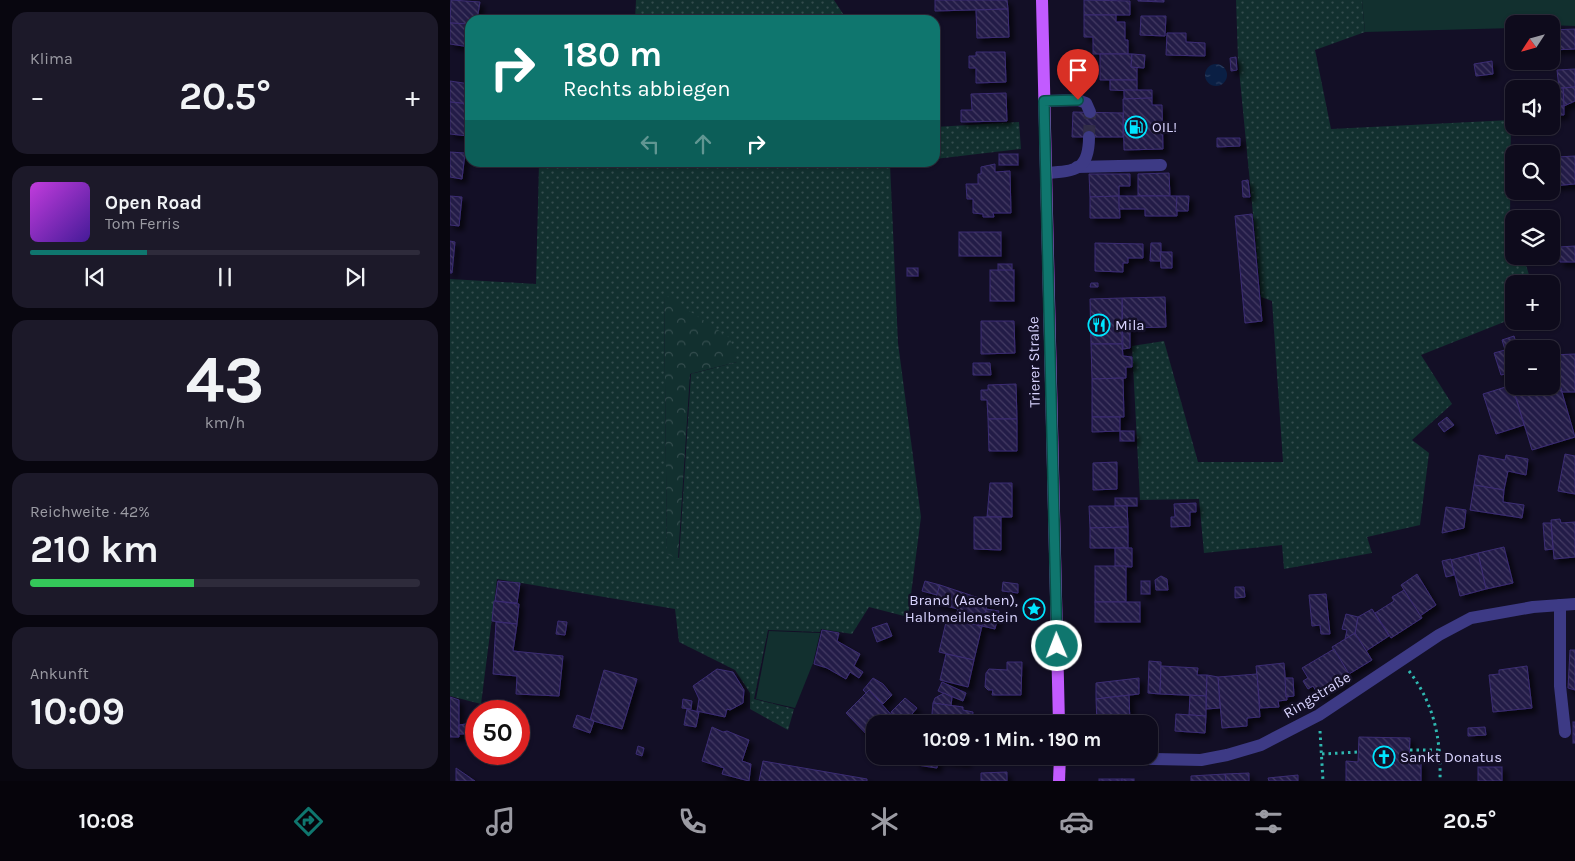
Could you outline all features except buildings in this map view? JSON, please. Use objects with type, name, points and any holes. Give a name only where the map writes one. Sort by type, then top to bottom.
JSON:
[{"type":"main road","name":"Trierer Straße","points":[[1042,0],[1059,715]]},
{"type":"main road","points":[[1060,765],[1060,781]]},
{"type":"street","points":[[1044,101],[1078,100],[1086,103],[1090,112]]},
{"type":"street","points":[[1047,173],[1072,171],[1077,167],[1089,155],[1090,137]]},
{"type":"street","points":[[1077,167],[1161,165]]},
{"type":"street","name":"Ringstraße","points":[[1158,759],[1201,760],[1261,745],[1318,715],[1402,661],[1438,635],[1471,618],[1575,604]]},
{"type":"street","points":[[1560,605],[1560,686],[1565,732]]},
{"type":"path","points":[[1402,661],[1418,682],[1430,703],[1440,750],[1440,781]]},
{"type":"path","points":[[1318,715],[1323,781]]},
{"type":"path","points":[[1410,750],[1440,750]]},
{"type":"path","points":[[1322,754],[1359,752]]},
{"type":"green space","points":[[636,0],[834,0],[844,15],[635,15]]},
{"type":"green space","points":[[1236,0],[1362,0],[1365,32],[1315,50],[1331,129],[1505,120],[1505,135],[1511,135],[1511,145],[1505,145],[1505,200],[1510,200],[1510,210],[1505,210],[1505,265],[1526,265],[1529,275],[1505,275],[1505,322],[1421,355],[1452,404],[1412,440],[1429,453],[1420,525],[1367,537],[1372,553],[1284,569],[1282,545],[1204,553],[1199,499],[1140,500],[1132,346],[1164,341],[1198,462],[1283,462],[1272,301],[1261,297],[1238,59]]},
{"type":"green space","points":[[1362,0],[1575,0],[1575,26],[1560,26],[1560,15],[1505,15],[1505,28],[1365,32]]},
{"type":"green space","points":[[1019,122],[1021,149],[940,158],[940,127]]},
{"type":"green space","points":[[539,167],[890,167],[898,343],[921,517],[908,617],[869,607],[852,634],[821,629],[820,632],[768,630],[754,699],[794,709],[788,730],[750,709],[750,693],[735,670],[679,642],[675,609],[497,579],[482,700],[466,700],[450,696],[450,279],[536,284]],"holes":[[[664,295],[737,362],[691,374],[679,558],[667,554]]]},
{"type":"green space","points":[[664,294],[730,338],[737,362],[690,374],[678,559],[667,554]]},
{"type":"green space","points":[[769,631],[820,633],[813,663],[795,708],[756,699]]},
{"type":"water","points":[[1216,64],[1224,67],[1227,75],[1224,83],[1216,86],[1208,83],[1205,75],[1208,67]]},
{"type":"tunnel","points":[[1089,137],[1090,112]]},
{"type":"place","name":"OIL!","points":[[1136,127]]},
{"type":"place","name":"Mila","points":[[1099,325]]},
{"type":"place","name":"Brand (Aachen), Halbmeilenstein","points":[[1034,609]]},
{"type":"place","name":"Sankt Donatus","points":[[1384,757]]},
{"type":"route","points":[[1057,646],[1044,101],[1078,100]]}]
